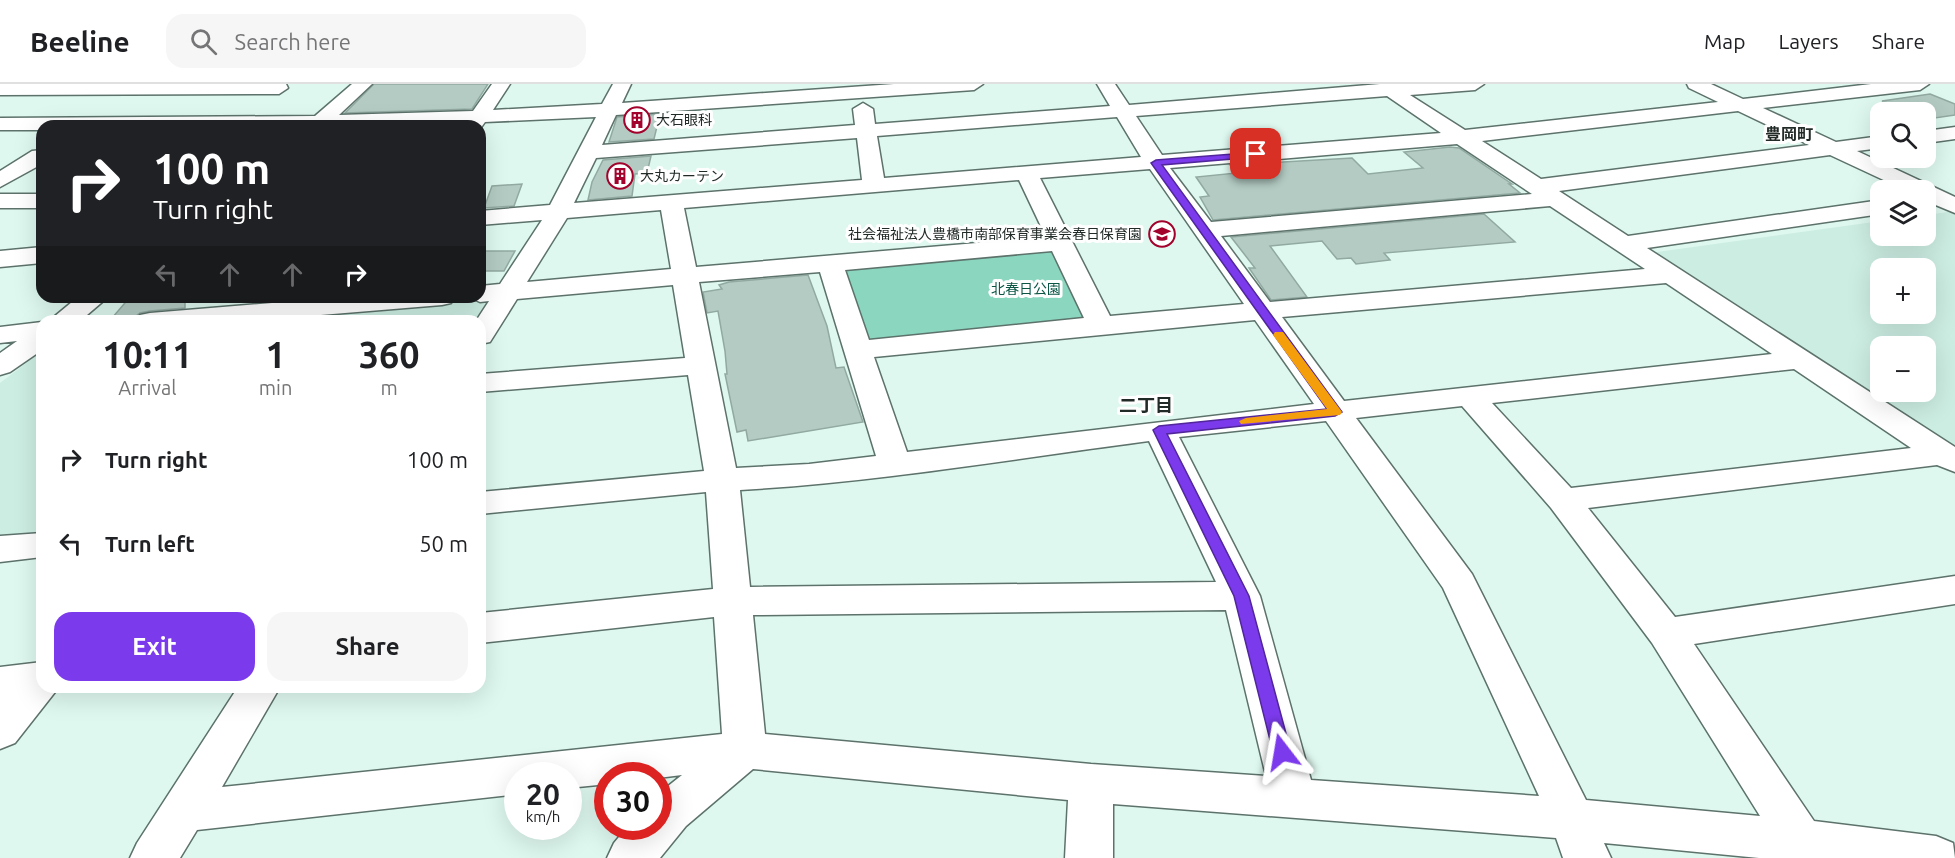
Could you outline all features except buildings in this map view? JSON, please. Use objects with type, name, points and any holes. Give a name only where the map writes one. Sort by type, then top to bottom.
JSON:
[{"type":"street","points":[[322,120],[363,84]]},
{"type":"street","points":[[476,120],[501,84]]},
{"type":"street","points":[[486,326],[558,213],[621,84]]},
{"type":"street","points":[[486,121],[860,88],[974,84]]},
{"type":"street","points":[[1106,84],[1156,163],[1459,583],[1580,838]]},
{"type":"street","points":[[588,152],[1124,112],[1387,88],[1475,84]]},
{"type":"street","points":[[1696,84],[1937,198]]},
{"type":"street","points":[[486,219],[1462,137],[1920,84]]},
{"type":"street","points":[[0,90],[40,87],[281,86]]},
{"type":"street","points":[[234,120],[281,86]]},
{"type":"street","points":[[0,109],[40,87]]},
{"type":"street","points":[[860,88],[874,185]]},
{"type":"street","points":[[1387,88],[1543,193],[1949,458]]},
{"type":"street","points":[[0,124],[36,124]]},
{"type":"street","points":[[1936,136],[1955,133]]},
{"type":"street","points":[[1204,230],[1543,193],[1870,144]]},
{"type":"street","points":[[0,157],[36,156]]},
{"type":"street","points":[[0,180],[36,159]]},
{"type":"street","points":[[1026,172],[1101,325]]},
{"type":"street","points":[[0,201],[36,201]]},
{"type":"street","points":[[671,202],[722,480],[745,750]]},
{"type":"street","points":[[1622,244],[1870,209]]},
{"type":"street","points":[[486,294],[1060,243]]},
{"type":"street","points":[[0,259],[36,256]]},
{"type":"street","points":[[830,264],[895,465]]},
{"type":"street","points":[[859,350],[1101,325],[1670,275]]},
{"type":"street","points":[[71,315],[87,303]]},
{"type":"street","points":[[223,315],[369,303]]},
{"type":"street","points":[[0,334],[36,331]]},
{"type":"street","points":[[0,366],[36,341]]},
{"type":"street","points":[[486,502],[722,480],[809,475],[1159,430],[1801,360]]},
{"type":"street","points":[[486,383],[702,365]]},
{"type":"street","points":[[1470,397],[1563,500],[1666,633],[1801,841]]},
{"type":"street","points":[[1159,430],[1241,596],[1293,796]]},
{"type":"street","points":[[1563,500],[1949,458]]},
{"type":"street","points":[[0,549],[36,546]]},
{"type":"street","points":[[1666,633],[1955,590]]},
{"type":"street","points":[[486,627],[731,601],[1241,596]]},
{"type":"street","points":[[0,683],[36,680]]},
{"type":"street","points":[[0,731],[36,687]]},
{"type":"street","points":[[154,858],[256,693]]},
{"type":"street","points":[[672,810],[745,750]]},
{"type":"street","points":[[184,811],[745,750],[1091,783],[1293,796],[1580,838],[1801,841],[1936,858]]},
{"type":"street","points":[[1089,858],[1091,783]]},
{"type":"street","points":[[631,858],[646,840]]},
{"type":"shaded area","points":[[1955,211],[1955,455],[1875,402],[1936,402],[1936,336],[1870,336],[1870,399],[1650,253],[1870,223],[1870,246],[1936,246],[1936,214]]},
{"type":"shaded area","points":[[486,300],[492,302],[484,315],[298,315],[451,303],[486,303]]},
{"type":"shaded area","points":[[36,356],[36,536],[0,539],[0,383]]},
{"type":"green space","name":"北春日公園","points":[[1056,250],[1089,320],[874,342],[864,339],[843,269]]},
{"type":"slow traffic","points":[[1246,421],[1335,412],[1279,335]]},
{"type":"place","name":"大石眼科","points":[[637,120]]},
{"type":"place","name":"大丸カーテン","points":[[620,176]]},
{"type":"place","name":"社会福祉法人豊橋市南部保育事業会春日保育園","points":[[1162,234]]},
{"type":"district","name":"豊岡町","points":[[1789,134]]},
{"type":"district","name":"二丁目","points":[[1146,406]]},
{"type":"route","points":[[1256,154],[1156,163],[1335,412],[1159,430],[1241,596],[1282,752]]}]
